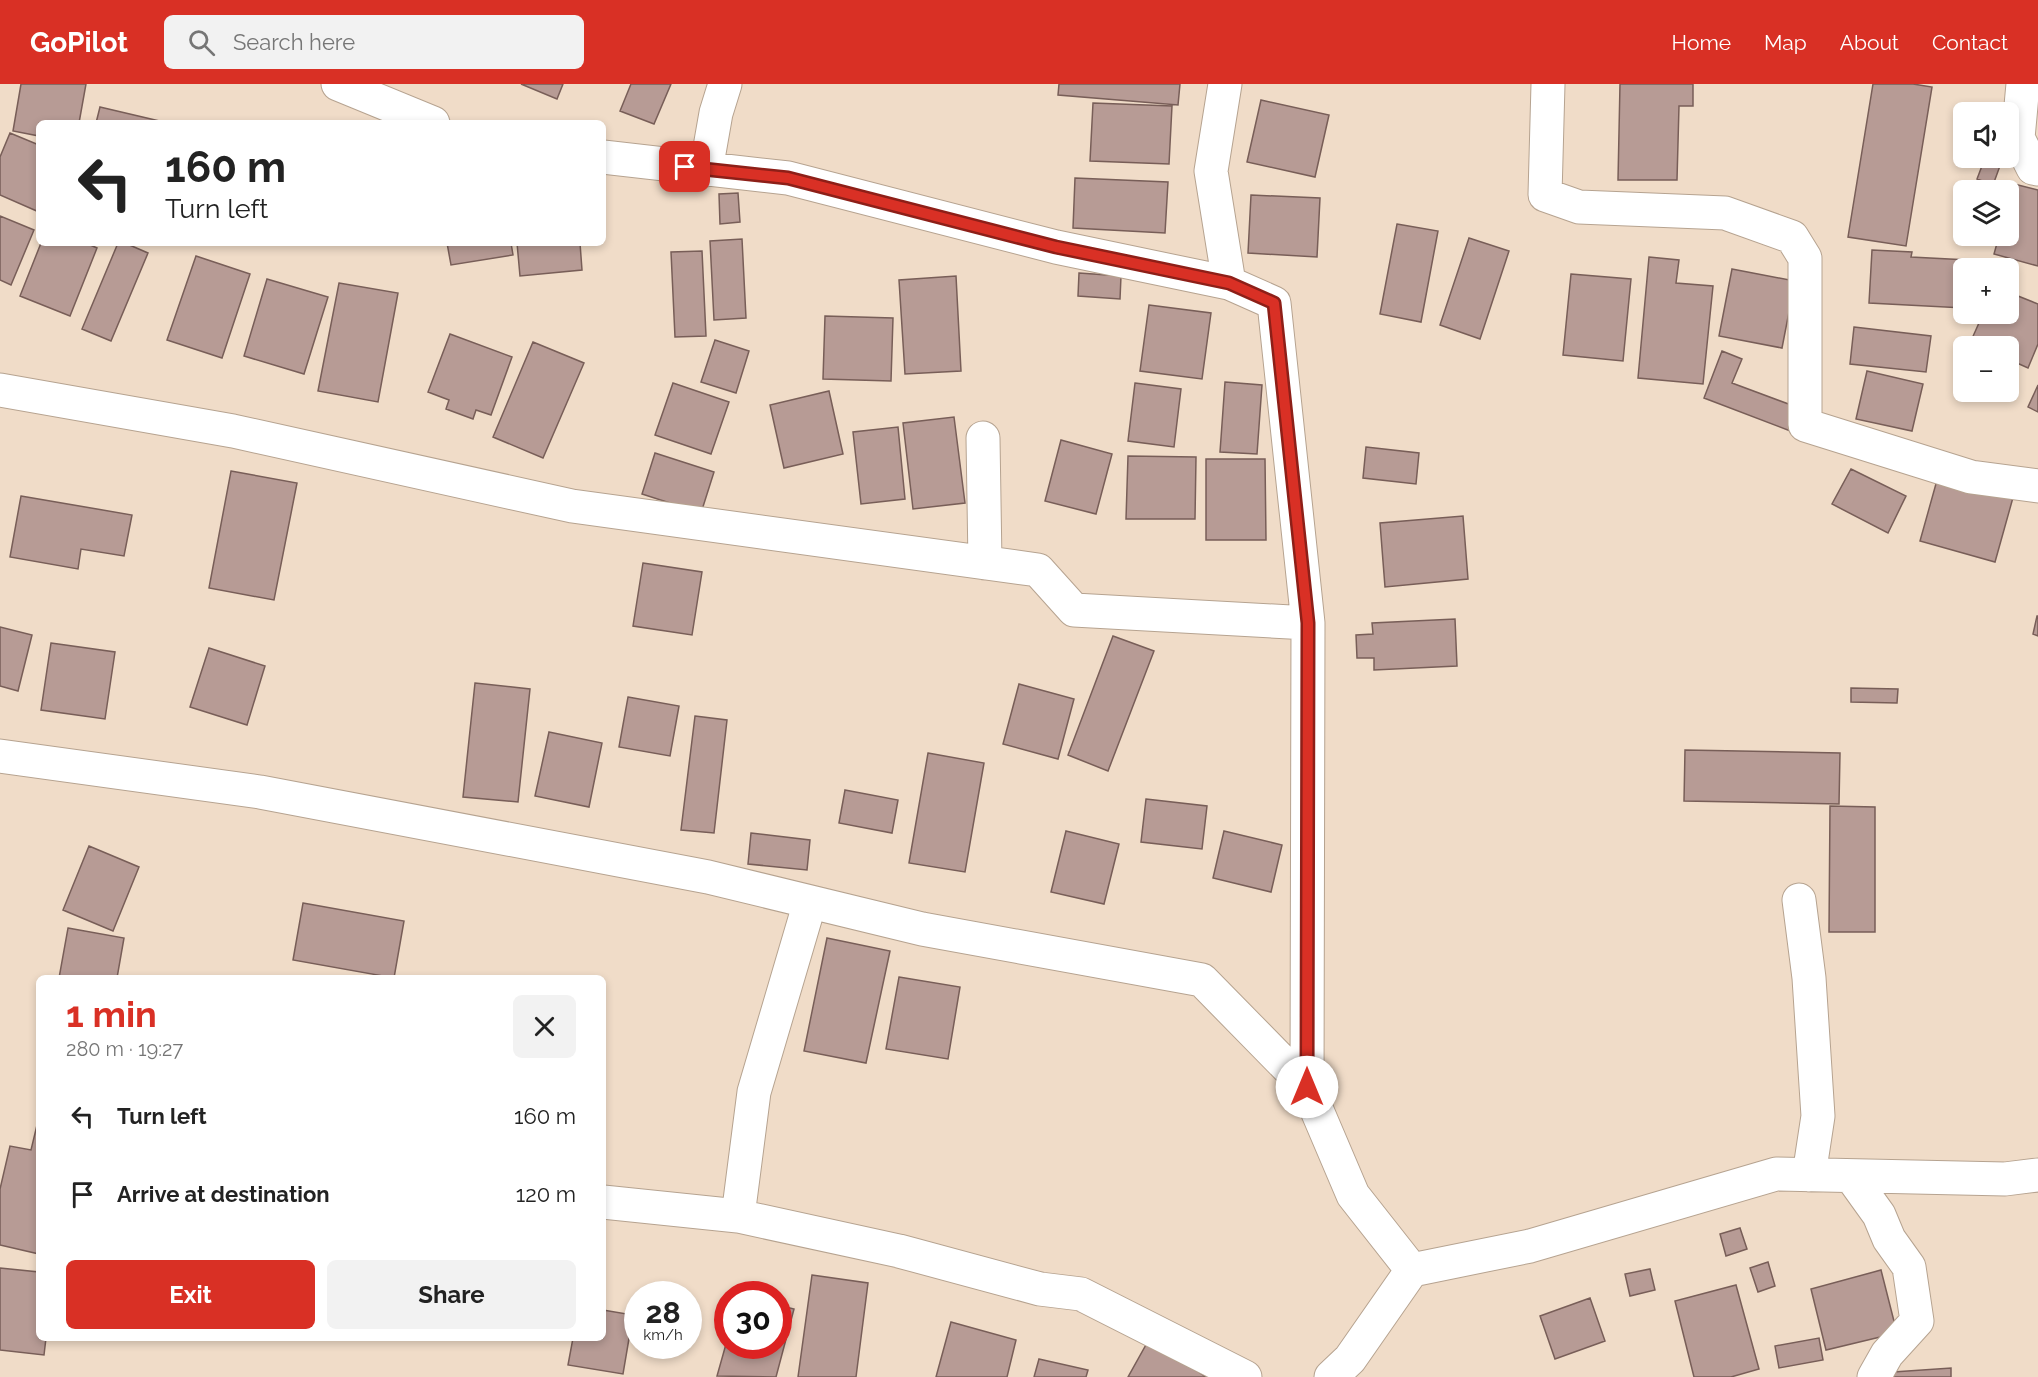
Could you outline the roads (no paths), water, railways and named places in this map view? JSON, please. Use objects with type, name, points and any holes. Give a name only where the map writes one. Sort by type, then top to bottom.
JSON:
[{"type":"street","points":[[338,84],[426,120]]},
{"type":"street","points":[[706,170],[716,112],[725,84]]},
{"type":"street","points":[[1225,84],[1211,171],[1229,283]]},
{"type":"street","points":[[1548,84],[1545,195],[1579,207],[1725,213],[1792,237],[1805,258],[1805,425],[1971,477],[2038,486]]},
{"type":"street","points":[[2023,84],[2018,138],[2033,168],[2038,169]]},
{"type":"street","points":[[606,157],[788,178],[1056,247],[1229,283],[1274,303],[1308,623],[1307,1087]]},
{"type":"street","points":[[1,393],[233,431],[572,506],[1038,570],[1074,610],[1308,623]]},
{"type":"street","points":[[983,438],[985,563]]},
{"type":"street","points":[[0,756],[260,792],[708,877],[922,929],[1202,980],[1307,1087],[1353,1196],[1412,1270]]},
{"type":"street","points":[[1799,900],[1809,978],[1818,1116],[1809,1175]]},
{"type":"street","points":[[738,1216],[754,1092],[810,902]]},
{"type":"street","points":[[1331,1377],[1350,1359],[1412,1270],[1530,1246],[1776,1174],[2005,1179],[2038,1175]]},
{"type":"street","points":[[1851,1176],[1879,1215],[1889,1239],[1909,1267],[1917,1322],[1887,1354],[1874,1377]]},
{"type":"street","points":[[606,1202],[738,1216],[899,1251],[1040,1289],[1081,1294],[1245,1377]]}]
